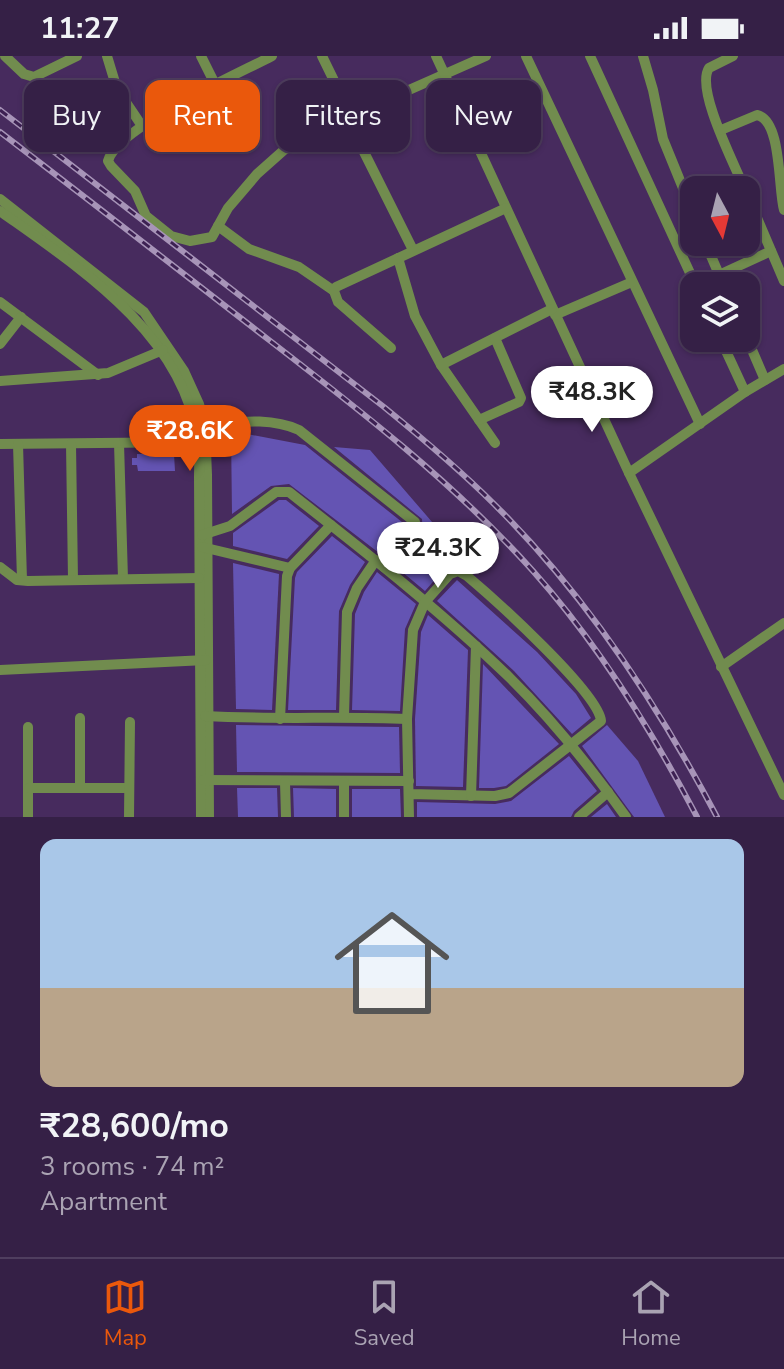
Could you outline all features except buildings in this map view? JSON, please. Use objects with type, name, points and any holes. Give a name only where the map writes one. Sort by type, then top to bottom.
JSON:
[{"type":"street","points":[[5,56],[24,74],[34,77],[77,56]]},
{"type":"street","points":[[107,56],[117,89],[142,126]]},
{"type":"street","points":[[201,56],[213,80]]},
{"type":"street","points":[[222,80],[259,59],[272,56]]},
{"type":"street","points":[[322,56],[333,80]]},
{"type":"street","points":[[436,56],[629,473],[784,795]]},
{"type":"street","points":[[410,89],[486,56]]},
{"type":"street","points":[[526,56],[700,424]]},
{"type":"street","points":[[590,56],[690,272]]},
{"type":"street","points":[[643,56],[663,139],[680,181]]},
{"type":"street","points":[[733,56],[709,68],[705,79],[708,97],[740,176]]},
{"type":"street","points":[[721,130],[757,115],[767,121],[778,158],[784,210]]},
{"type":"street","points":[[145,124],[114,150],[108,161],[135,191],[146,216],[171,236],[183,241],[207,239],[215,233],[228,208],[282,152]]},
{"type":"street","points":[[364,152],[413,250]]},
{"type":"street","points":[[0,199],[144,312],[164,350]]},
{"type":"street","points":[[334,291],[347,281],[506,208]]},
{"type":"street","points":[[0,211],[57,251],[128,311],[164,350],[192,387],[200,425],[204,541],[205,716],[201,817]]},
{"type":"street","points":[[760,225],[784,281]]},
{"type":"street","points":[[218,226],[249,249],[299,267],[334,291],[338,302],[391,348]]},
{"type":"street","points":[[726,272],[771,251]]},
{"type":"street","points":[[398,258],[411,306],[441,365],[495,443]]},
{"type":"street","points":[[441,365],[554,312],[632,282]]},
{"type":"street","points":[[0,302],[98,375]]},
{"type":"street","points":[[0,344],[21,317]]},
{"type":"street","points":[[479,420],[519,402],[521,398],[495,338]]},
{"type":"street","points":[[0,381],[98,375],[164,350]]},
{"type":"street","points":[[726,352],[745,392]]},
{"type":"street","points":[[753,352],[765,380]]},
{"type":"street","points":[[629,473],[745,392],[784,369]]},
{"type":"street","points":[[200,425],[259,422],[285,424],[299,430],[415,522],[416,532],[357,588],[347,612],[344,716]]},
{"type":"street","points":[[200,425],[204,541],[199,578],[204,660]]},
{"type":"street","points":[[0,444],[199,442]]},
{"type":"street","points":[[119,443],[123,579]]},
{"type":"street","points":[[18,444],[22,580]]},
{"type":"street","points":[[71,444],[73,580]]},
{"type":"street","points":[[204,541],[230,526],[267,497],[289,492],[380,564],[511,679],[571,745],[626,817]]},
{"type":"street","points":[[280,719],[286,583],[290,568],[331,525]]},
{"type":"street","points":[[204,541],[290,568]]},
{"type":"street","points":[[0,567],[22,580],[199,578]]},
{"type":"street","points":[[409,794],[471,796],[509,793],[600,723],[601,714],[520,621],[458,571],[450,574],[425,602],[413,630],[407,719],[409,817]]},
{"type":"street","points":[[721,667],[784,623]]},
{"type":"street","points":[[471,796],[476,646]]},
{"type":"street","points":[[0,670],[204,660]]},
{"type":"street","points":[[205,716],[407,719]]},
{"type":"street","points":[[80,718],[80,787]]},
{"type":"street","points":[[129,817],[130,722]]},
{"type":"street","points":[[28,727],[28,817]]},
{"type":"street","points":[[204,780],[409,781]]},
{"type":"street","points":[[204,780],[209,817]]},
{"type":"street","points":[[285,782],[286,817]]},
{"type":"street","points":[[344,782],[344,817]]},
{"type":"street","points":[[29,788],[128,788]]},
{"type":"street","points":[[579,817],[608,792]]},
{"type":"railway","points":[[0,110],[384,407],[494,504],[559,575],[618,652],[670,733],[717,817]]},
{"type":"railway","points":[[0,132],[406,449],[503,539],[557,599],[602,658],[642,720],[697,817]]}]
